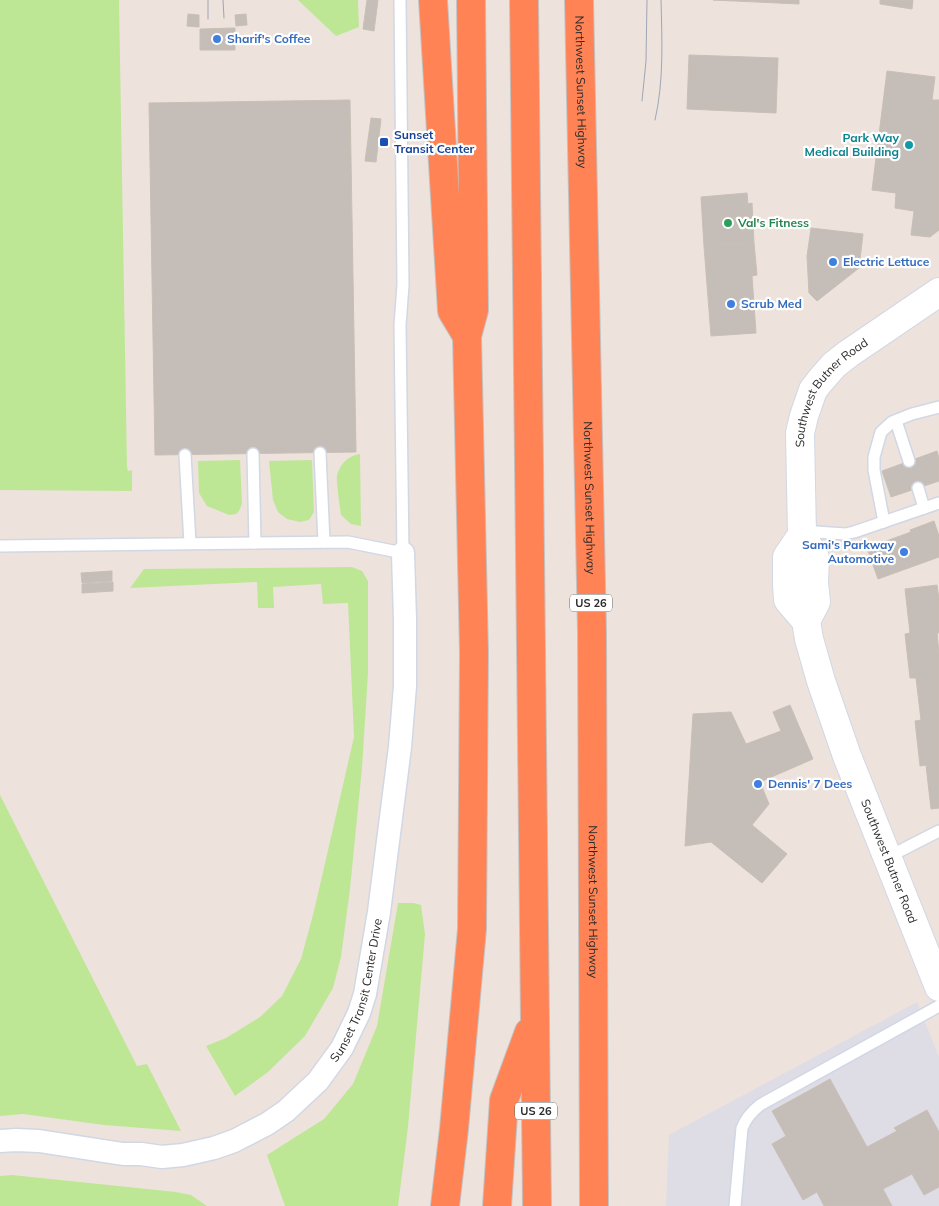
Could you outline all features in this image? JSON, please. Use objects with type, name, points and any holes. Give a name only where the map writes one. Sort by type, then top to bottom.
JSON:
[{"type":"highway","points":[[433,0],[452,311],[467,336]]},
{"type":"highway","points":[[445,1206],[472,929],[474,653],[467,336],[474,310],[470,0]]},
{"type":"highway","name":"US 26","points":[[524,0],[537,1206]]},
{"type":"highway","name":"Northwest Sunset Highway","points":[[579,0],[592,642],[594,1206]]},
{"type":"highway","points":[[497,1206],[504,1100],[534,1016]]},
{"type":"street","name":"Southwest Butner Road","points":[[939,292],[848,354],[834,365],[813,390],[800,433],[802,533],[787,557],[788,600],[806,620],[809,639],[823,688],[847,756],[939,987]]},
{"type":"street","name":"Sunset Transit Center Drive","points":[[0,1141],[39,1141],[123,1154],[162,1157],[183,1155],[214,1148],[234,1141],[267,1124],[286,1111],[318,1080],[342,1048],[360,1013],[366,994],[379,912],[400,747],[405,686],[403,553]]},
{"type":"lane","points":[[0,546],[348,542],[403,553],[400,326],[403,285],[400,0]]},
{"type":"lane","points":[[884,522],[874,470],[874,457],[881,432],[896,420],[939,407]]},
{"type":"lane","points":[[896,420],[909,461]]},
{"type":"lane","points":[[320,453],[324,542]]},
{"type":"lane","points":[[253,454],[255,543]]},
{"type":"lane","points":[[186,455],[190,543]]},
{"type":"lane","points":[[918,488],[924,508]]},
{"type":"lane","points":[[802,533],[844,534],[854,532],[939,503]]},
{"type":"lane","points":[[888,857],[939,832]]},
{"type":"lane","points":[[735,1206],[742,1128],[750,1113],[760,1105],[939,1006]]},
{"type":"shaded area","points":[[917,1002],[939,1057],[939,1206],[666,1206],[669,1135]]},
{"type":"green space","points":[[0,0],[119,0],[127,467],[128,471],[132,470],[132,491],[0,490]]},
{"type":"green space","points":[[298,0],[358,0],[359,27],[336,36]]},
{"type":"green space","points":[[360,454],[361,526],[351,524],[341,515],[337,478],[338,471],[343,464],[352,456]]},
{"type":"green space","points":[[240,460],[242,504],[239,511],[236,514],[229,515],[207,506],[199,493],[198,461]]},
{"type":"green space","points":[[312,460],[314,512],[309,520],[300,522],[287,519],[278,512],[273,500],[269,461]]},
{"type":"green space","points":[[352,567],[362,571],[368,581],[368,673],[362,768],[341,957],[333,988],[305,1036],[268,1072],[235,1096],[206,1046],[226,1038],[260,1017],[282,996],[301,959],[354,737],[348,603],[323,604],[321,584],[273,587],[274,608],[258,608],[257,582],[130,588],[144,569]]},
{"type":"green space","points":[[0,795],[137,1066],[147,1064],[181,1131],[104,1125],[23,1114],[0,1116]]},
{"type":"green space","points":[[398,903],[421,905],[425,934],[408,1127],[398,1206],[285,1206],[267,1155],[324,1119],[353,1084],[377,1026]]},
{"type":"green space","points":[[12,1175],[176,1192],[191,1195],[207,1206],[0,1206],[0,1176]]},
{"type":"building","points":[[367,0],[378,0],[374,31],[363,29]]},
{"type":"building","points":[[713,0],[799,0],[799,4]]},
{"type":"building","points":[[880,0],[913,0],[912,9],[880,4]]},
{"type":"building","points":[[188,14],[199,15],[199,27],[187,26]]},
{"type":"building","points":[[246,14],[247,25],[236,26],[235,15]]},
{"type":"building","name":"Sharif's Coffee","points":[[235,28],[235,50],[200,50],[200,29]]},
{"type":"building","points":[[689,55],[778,58],[776,113],[687,109]]},
{"type":"building","name":"Park Way Medical Building","points":[[887,71],[935,77],[932,100],[939,100],[939,230],[930,237],[911,235],[914,211],[895,208],[896,193],[872,190]]},
{"type":"building","points":[[350,100],[356,452],[155,455],[149,103]]},
{"type":"building","points":[[371,118],[381,119],[376,162],[365,161]]},
{"type":"building","name":"Val's Fitness","points":[[747,193],[748,204],[752,203],[754,243],[704,246],[701,197]]},
{"type":"building","name":"Electric Lettuce","points":[[811,228],[863,234],[859,268],[817,301],[809,293],[807,256]]},
{"type":"building","name":"Scrub Med","points":[[754,243],[757,275],[752,276],[756,333],[711,336],[704,246]]},
{"type":"building","points":[[937,451],[939,458],[939,481],[891,497],[882,471]]},
{"type":"building","name":"Sami's Parkway Automotive","points":[[934,521],[939,536],[939,557],[878,579],[867,548],[911,532],[910,530]]},
{"type":"building","points":[[112,571],[112,581],[82,583],[81,573]]},
{"type":"building","points":[[113,582],[113,591],[82,593],[82,584]]},
{"type":"building","points":[[937,585],[939,599],[939,633],[937,633],[939,654],[939,808],[931,809],[926,765],[920,766],[915,721],[921,720],[916,678],[910,678],[905,634],[910,633],[905,589]]},
{"type":"building","points":[[790,705],[813,759],[760,782],[769,804],[752,825],[787,854],[762,883],[711,842],[685,846],[693,714],[731,712],[746,744],[781,731],[773,712]]},
{"type":"building","points":[[830,1079],[867,1147],[897,1131],[894,1128],[927,1110],[939,1132],[939,1187],[924,1195],[912,1174],[883,1189],[892,1206],[824,1206],[817,1192],[803,1200],[772,1144],[786,1136],[772,1111]]},
{"type":"tram line","points":[[208,0],[208,19]]},
{"type":"tram line","points":[[223,0],[224,18]]},
{"type":"tram line","points":[[642,101],[646,61],[647,0]]},
{"type":"tram line","points":[[655,120],[661,75],[661,0]]},
{"type":"place","name":"Sharif's Coffee","points":[[217,39]]},
{"type":"place","name":"Sunset Transit Center","points":[[384,142]]},
{"type":"place","name":"Park Way Medical Building","points":[[909,145]]},
{"type":"place","name":"Val's Fitness","points":[[728,223]]},
{"type":"place","name":"Electric Lettuce","points":[[833,262]]},
{"type":"place","name":"Scrub Med","points":[[731,304]]},
{"type":"place","name":"Sami's Parkway Automotive","points":[[904,552]]},
{"type":"place","name":"Dennis' 7 Dees","points":[[758,784]]}]
